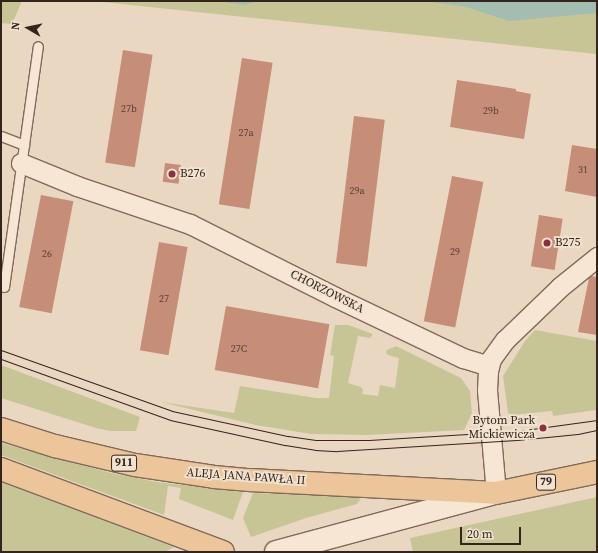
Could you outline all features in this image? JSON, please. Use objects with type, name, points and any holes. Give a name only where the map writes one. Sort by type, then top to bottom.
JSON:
[{"type":"main road","name":"ALEJA JANA PAWŁA II","points":[[1,429],[62,448],[136,465],[177,472],[250,480],[496,493]]},
{"type":"main road","points":[[1,469],[224,552]]},
{"type":"main road","name":"79","points":[[282,550],[496,493],[597,472]]},
{"type":"street","name":"CHORZOWSKA","points":[[21,163],[77,186],[190,224],[335,297],[463,358],[489,366]]},
{"type":"street","points":[[496,493],[487,390],[489,366],[496,351],[505,340],[560,287],[597,257]]},
{"type":"lane","points":[[4,287],[38,46]]},
{"type":"lane","points":[[1,136],[24,145]]},
{"type":"shaded area","points":[[1,1],[22,1],[12,24],[1,23]]},
{"type":"shaded area","points":[[93,1],[597,1],[597,54]]},
{"type":"shaded area","points":[[217,1],[259,1],[245,5]]},
{"type":"shaded area","points":[[422,1],[597,1],[597,13],[509,21],[463,6]]},
{"type":"shaded area","points":[[335,325],[348,325],[373,334],[370,338],[358,336],[348,383],[361,387],[363,390],[362,394],[378,396],[380,385],[395,388],[399,358],[386,353],[387,350],[396,346],[461,378],[470,391],[472,413],[464,430],[367,435],[311,434],[256,425],[161,402],[234,413],[240,386],[316,398],[329,398],[334,356],[330,355]]},
{"type":"shaded area","points":[[535,330],[597,341],[597,410],[553,416],[552,411],[512,415],[508,413],[503,376],[525,341]]},
{"type":"shaded area","points":[[1,365],[140,417],[136,431],[110,431],[96,428],[1,398]]},
{"type":"shaded area","points":[[1,443],[111,473],[157,482],[243,492],[233,520],[179,499],[181,488],[168,486],[164,515],[1,455]]},
{"type":"shaded area","points":[[1,482],[174,547],[165,552],[1,552]]},
{"type":"shaded area","points":[[253,493],[355,496],[359,497],[360,500],[357,504],[306,518],[251,537],[243,518]]},
{"type":"shaded area","points":[[597,497],[597,552],[413,552],[410,538]]},
{"type":"building","points":[[123,50],[153,55],[135,167],[105,163]]},
{"type":"building","points":[[242,58],[273,63],[249,209],[219,204]]},
{"type":"building","points":[[457,80],[516,89],[516,91],[531,94],[524,139],[450,127]]},
{"type":"building","points":[[354,116],[385,120],[367,267],[336,263]]},
{"type":"building","points":[[572,145],[597,149],[597,197],[565,191]]},
{"type":"building","name":"B276","points":[[165,163],[181,165],[179,184],[163,182]]},
{"type":"building","points":[[452,176],[483,182],[455,327],[424,321]]},
{"type":"building","points":[[41,195],[73,201],[52,313],[19,307]]},
{"type":"building","name":"B275","points":[[539,215],[563,219],[555,270],[531,266]]},
{"type":"building","points":[[159,242],[188,247],[168,355],[140,350]]},
{"type":"building","points":[[591,276],[597,277],[597,335],[578,332],[589,278]]},
{"type":"building","points":[[226,306],[329,324],[318,388],[215,370]]},
{"type":"tram line","points":[[1,350],[172,411],[288,436],[316,440],[369,440],[517,431],[597,420]]},
{"type":"tram line","points":[[1,359],[170,420],[315,450],[337,451],[517,440],[578,434],[597,430]]},
{"type":"place","name":"B276","points":[[172,174]]},
{"type":"place","name":"B275","points":[[547,243]]},
{"type":"place","name":"Bytom Park Mickiewicza","points":[[543,428]]}]
